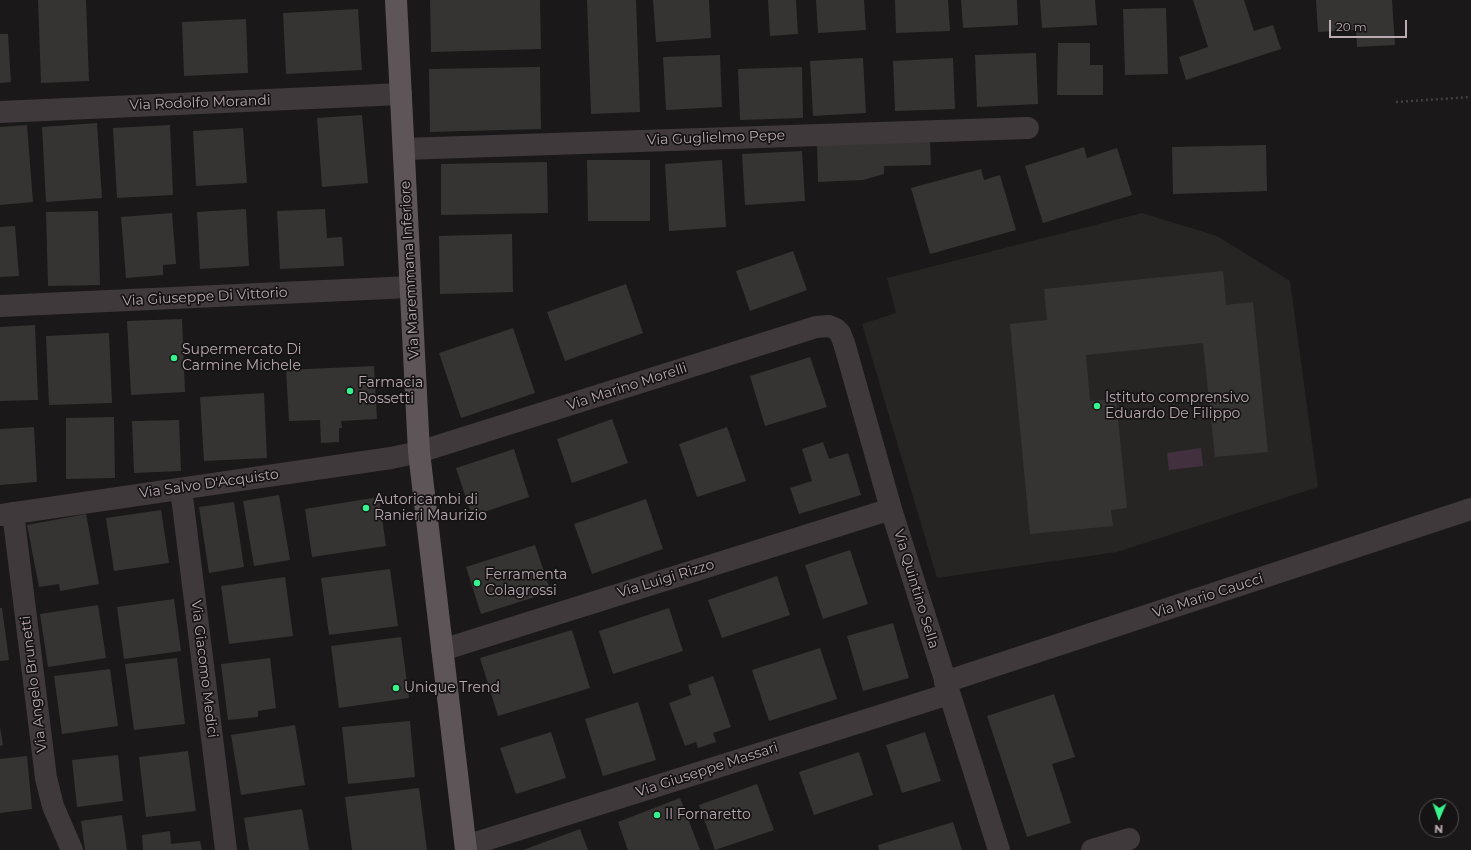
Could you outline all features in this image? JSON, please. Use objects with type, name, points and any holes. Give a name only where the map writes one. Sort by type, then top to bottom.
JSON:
[{"type":"main road","name":"Via Maremmana Inferiore","points":[[396,0],[419,452],[466,848]]},
{"type":"street","name":"Via Rodolfo Morandi","points":[[0,112],[401,94]]},
{"type":"street","name":"Via Guglielmo Pepe","points":[[404,149],[1028,128]]},
{"type":"street","name":"Via Giuseppe Di Vittorio","points":[[0,306],[410,287]]},
{"type":"street","name":"Via Marino Morelli","points":[[419,452],[816,327],[829,326],[836,329]]},
{"type":"street","name":"Via Quintino Sella","points":[[836,329],[844,343],[891,509],[999,850]]},
{"type":"street","name":"Via Salvo D'Acquisto","points":[[7,514],[391,458],[419,452]]},
{"type":"street","name":"Via Giacomo Medici","points":[[181,489],[226,850]]},
{"type":"street","name":"Via Luigi Rizzo","points":[[442,650],[891,509]]},
{"type":"street","name":"Via Mario Caucci","points":[[947,688],[1471,509]]},
{"type":"street","name":"Via Angelo Brunetti","points":[[7,514],[46,778],[53,806],[72,850]]},
{"type":"street","name":"Via Giuseppe Massari","points":[[466,848],[947,688]]},
{"type":"street","points":[[1092,850],[1130,839]]},
{"type":"path","points":[[1396,102],[1471,97]]},
{"type":"shaded area","name":"Istituto comprensivo Eduardo De Filippo","points":[[1142,213],[1217,236],[1290,281],[1318,487],[1117,552],[937,578],[862,324],[896,313],[887,278]]},
{"type":"shaded area","points":[[1201,448],[1203,466],[1169,470],[1167,453]]},
{"type":"building","points":[[38,0],[86,0],[89,81],[41,83]]},
{"type":"building","points":[[430,0],[540,0],[541,49],[431,52]]},
{"type":"building","points":[[587,0],[636,0],[640,112],[591,114]]},
{"type":"building","points":[[653,0],[709,0],[711,38],[656,42]]},
{"type":"building","points":[[768,0],[796,0],[798,34],[770,36]]},
{"type":"building","points":[[816,0],[864,0],[866,30],[818,33]]},
{"type":"building","points":[[895,0],[948,0],[950,31],[896,33]]},
{"type":"building","points":[[961,0],[1017,0],[1018,25],[963,28]]},
{"type":"building","points":[[1040,0],[1095,0],[1097,25],[1042,28]]},
{"type":"building","points":[[1193,0],[1244,0],[1254,31],[1273,25],[1281,49],[1186,80],[1179,57],[1208,47]]},
{"type":"building","points":[[1316,0],[1392,0],[1395,45],[1357,47],[1356,30],[1318,32]]},
{"type":"building","points":[[1166,8],[1168,74],[1125,75],[1123,9]]},
{"type":"building","points":[[358,9],[362,70],[286,74],[283,13]]},
{"type":"building","points":[[246,19],[248,73],[184,76],[182,22]]},
{"type":"building","points":[[0,34],[8,34],[11,82],[0,83]]},
{"type":"building","points":[[1058,43],[1090,43],[1090,65],[1103,65],[1103,95],[1057,95]]},
{"type":"building","points":[[1036,53],[1038,104],[977,107],[975,55]]},
{"type":"building","points":[[720,55],[722,107],[666,110],[663,57]]},
{"type":"building","points":[[863,58],[866,113],[813,116],[810,61]]},
{"type":"building","points":[[953,58],[955,109],[895,111],[893,61]]},
{"type":"building","points":[[540,67],[541,129],[430,132],[429,69]]},
{"type":"building","points":[[802,67],[803,118],[740,120],[738,69]]},
{"type":"building","points":[[362,115],[368,183],[322,187],[317,118]]},
{"type":"building","points":[[97,123],[102,198],[46,202],[42,127]]},
{"type":"building","points":[[27,125],[33,202],[0,205],[0,127]]},
{"type":"building","points":[[170,125],[173,195],[117,198],[113,128]]},
{"type":"building","points":[[243,128],[247,183],[196,186],[193,131]]},
{"type":"building","points":[[930,140],[931,165],[884,166],[884,174],[863,180],[818,182],[817,144]]},
{"type":"building","points":[[1266,145],[1267,191],[1173,194],[1172,147]]},
{"type":"building","points":[[1084,147],[1087,158],[1117,148],[1132,195],[1043,223],[1025,166]]},
{"type":"building","points":[[802,151],[805,201],[745,205],[742,154]]},
{"type":"building","points":[[587,160],[650,160],[650,221],[588,221]]},
{"type":"building","points":[[722,160],[726,227],[669,231],[665,164]]},
{"type":"building","points":[[547,162],[548,213],[441,215],[441,164]]},
{"type":"building","points":[[981,169],[984,180],[1000,175],[1016,230],[930,254],[911,188]]},
{"type":"building","points":[[246,209],[249,266],[200,269],[197,212]]},
{"type":"building","points":[[325,209],[327,238],[342,237],[344,266],[280,269],[277,211]]},
{"type":"building","points":[[98,211],[100,285],[48,286],[46,212]]},
{"type":"building","points":[[172,213],[176,264],[163,265],[163,275],[126,278],[121,217]]},
{"type":"building","points":[[15,226],[19,276],[0,277],[0,227]]},
{"type":"building","points":[[512,234],[513,292],[440,294],[439,236]]},
{"type":"building","points":[[793,251],[807,290],[750,311],[736,271]]},
{"type":"building","points":[[1223,271],[1226,305],[1253,302],[1268,452],[1215,457],[1203,343],[1086,355],[1090,401],[1116,399],[1127,508],[1111,510],[1113,526],[1030,534],[1010,324],[1047,320],[1044,289]]},
{"type":"building","points":[[626,284],[643,333],[565,361],[547,312]]},
{"type":"building","points":[[182,319],[185,392],[131,395],[127,321]]},
{"type":"building","points":[[35,325],[38,400],[0,401],[0,327]]},
{"type":"building","points":[[513,328],[535,393],[461,418],[439,353]]},
{"type":"building","points":[[109,333],[112,403],[49,405],[46,336]]},
{"type":"building","points":[[810,357],[827,407],[765,426],[750,376]]},
{"type":"building","points":[[374,366],[377,419],[341,421],[342,428],[339,428],[339,442],[321,443],[320,420],[289,421],[286,370]]},
{"type":"building","points":[[264,393],[267,458],[204,461],[200,397]]},
{"type":"building","points":[[114,417],[115,478],[66,479],[66,418]]},
{"type":"building","points":[[612,419],[628,463],[572,483],[557,439]]},
{"type":"building","points":[[179,420],[181,471],[134,473],[132,421]]},
{"type":"building","points":[[34,427],[37,482],[0,485],[0,429]]},
{"type":"building","points":[[727,427],[746,481],[697,497],[679,444]]},
{"type":"building","points":[[823,442],[829,459],[848,453],[861,495],[799,514],[790,488],[812,481],[802,449]]},
{"type":"building","points":[[514,449],[529,497],[472,516],[456,468]]},
{"type":"building","points":[[279,495],[290,560],[254,566],[243,501]]},
{"type":"building","points":[[379,497],[386,546],[312,557],[305,509]]},
{"type":"building","points":[[646,499],[663,549],[592,574],[574,524]]},
{"type":"building","points":[[234,502],[244,567],[209,573],[199,507]]},
{"type":"building","points":[[161,510],[169,563],[114,571],[106,518]]},
{"type":"building","points":[[86,514],[99,584],[60,591],[59,584],[39,587],[27,525]]},
{"type":"building","points":[[535,545],[551,592],[481,614],[466,567]]},
{"type":"building","points":[[850,550],[868,604],[823,619],[805,565]]},
{"type":"building","points":[[390,569],[398,626],[329,635],[321,578]]},
{"type":"building","points":[[777,576],[790,615],[722,638],[708,600]]},
{"type":"building","points":[[285,577],[293,636],[229,644],[221,586]]},
{"type":"building","points":[[174,599],[181,651],[124,659],[117,607]]},
{"type":"building","points":[[98,605],[106,658],[48,667],[40,614]]},
{"type":"building","points":[[0,608],[2,608],[9,660],[0,661]]},
{"type":"building","points":[[669,608],[683,651],[613,674],[599,631]]},
{"type":"building","points":[[893,623],[909,678],[863,691],[847,636]]},
{"type":"building","points":[[572,630],[590,688],[498,716],[480,658]]},
{"type":"building","points":[[401,637],[409,698],[339,708],[331,646]]},
{"type":"building","points":[[820,648],[837,699],[769,721],[752,670]]},
{"type":"building","points":[[177,658],[185,724],[134,730],[125,664]]},
{"type":"building","points":[[270,658],[276,708],[258,711],[258,717],[228,720],[221,664]]},
{"type":"building","points":[[110,669],[118,726],[62,734],[54,676]]},
{"type":"building","points":[[713,676],[731,727],[713,733],[716,742],[698,748],[696,742],[685,746],[669,703],[691,695],[688,685]]},
{"type":"building","points":[[1054,694],[1075,757],[1052,764],[1071,823],[1027,837],[987,716]]},
{"type":"building","points":[[638,702],[656,760],[603,776],[585,719]]},
{"type":"building","points":[[410,721],[415,777],[348,784],[342,727]]},
{"type":"building","points":[[295,725],[305,785],[241,795],[231,735]]},
{"type":"building","points":[[0,727],[3,745],[0,746]]},
{"type":"building","points":[[551,732],[566,778],[516,794],[500,748]]},
{"type":"building","points":[[925,732],[941,781],[902,793],[886,745]]},
{"type":"building","points":[[188,751],[196,811],[146,817],[139,757]]},
{"type":"building","points":[[859,752],[873,795],[814,815],[799,772]]},
{"type":"building","points":[[118,755],[123,801],[77,807],[72,760]]},
{"type":"building","points":[[27,756],[32,809],[0,813],[0,759]]},
{"type":"building","points":[[757,784],[774,830],[715,850],[699,805]]},
{"type":"building","points":[[419,788],[427,850],[352,850],[345,797]]},
{"type":"building","points":[[680,798],[700,850],[628,850],[618,822]]},
{"type":"building","points":[[302,809],[309,850],[249,850],[244,818]]},
{"type":"building","points":[[122,815],[127,850],[85,850],[81,821]]},
{"type":"building","points":[[953,822],[962,850],[879,850],[878,845]]},
{"type":"building","points":[[580,829],[588,850],[523,850]]},
{"type":"building","points":[[170,831],[171,844],[200,841],[202,850],[143,850],[142,835]]},
{"type":"place","name":"Supermercato Di Carmine Michele","points":[[174,358]]},
{"type":"place","name":"Farmacia Rossetti","points":[[350,391]]},
{"type":"place","name":"Istituto comprensivo Eduardo De Filippo","points":[[1097,406]]},
{"type":"place","name":"Autoricambi di Ranieri Maurizio","points":[[366,508]]},
{"type":"place","name":"Ferramenta Colagrossi","points":[[477,583]]},
{"type":"place","name":"Unique Trend","points":[[396,688]]},
{"type":"place","name":"Il Fornaretto","points":[[657,815]]}]
